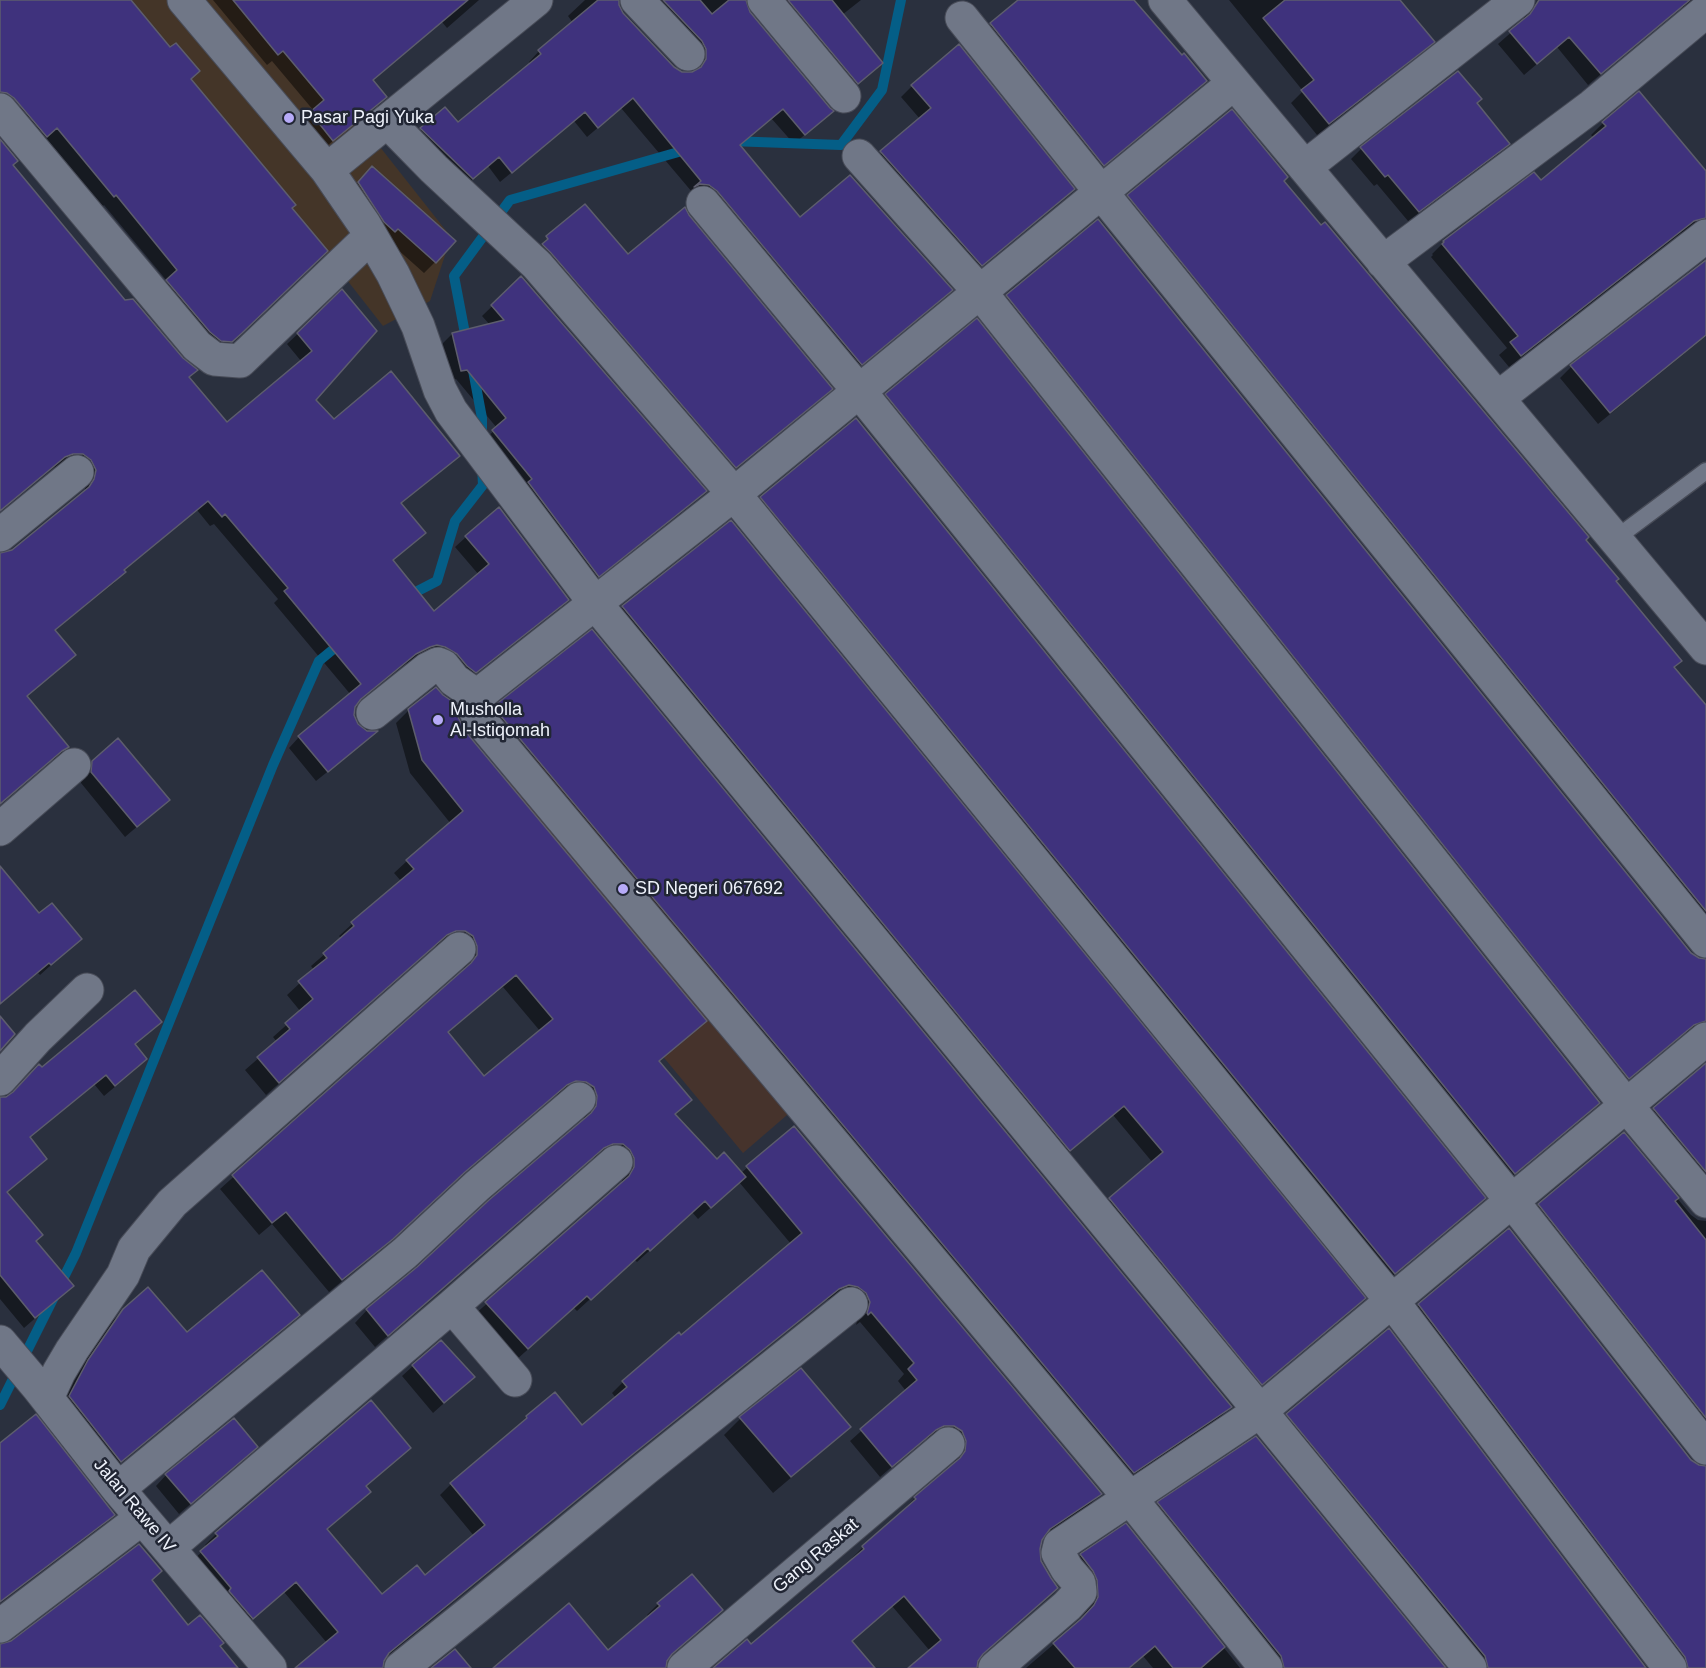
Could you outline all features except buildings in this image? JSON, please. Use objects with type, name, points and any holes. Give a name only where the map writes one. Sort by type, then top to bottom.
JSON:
[{"type":"street","points":[[327,170],[536,0]]},
{"type":"street","points":[[637,0],[688,54]]},
{"type":"street","points":[[764,0],[844,96]]},
{"type":"street","points":[[1165,0],[1706,648]]},
{"type":"street","points":[[1305,168],[1518,0]]},
{"type":"street","points":[[191,2],[327,170],[364,224],[393,274],[418,326],[440,390],[451,411],[595,603],[1470,1668]]},
{"type":"street","points":[[1383,262],[1592,106],[1706,11]]},
{"type":"street","points":[[962,18],[1706,941]]},
{"type":"street","points":[[1234,83],[734,494],[477,696],[474,706],[479,719],[1130,1498],[1266,1668]]},
{"type":"street","points":[[0,110],[197,346],[214,359],[240,361],[371,236]]},
{"type":"street","points":[[387,121],[545,274],[734,494],[1392,1301],[1670,1668]]},
{"type":"street","points":[[859,156],[980,292],[1626,1105],[1706,1201]]},
{"type":"street","points":[[703,202],[860,391],[1512,1201],[1706,1448]]},
{"type":"street","points":[[1498,398],[1706,236]]},
{"type":"street","points":[[0,535],[77,472]]},
{"type":"street","points":[[373,713],[428,669],[438,664],[443,666],[454,680],[477,696]]},
{"type":"street","points":[[0,829],[74,765]]},
{"type":"street","points":[[22,1368],[59,1372],[123,1275],[134,1249],[172,1203],[459,949]]},
{"type":"street","points":[[0,1079],[38,1037],[87,990]]},
{"type":"street","points":[[995,1668],[1080,1592],[1079,1583],[1067,1569],[1058,1553],[1059,1545],[1260,1411],[1706,1039]]},
{"type":"street","points":[[118,1489],[405,1253],[477,1186],[579,1099]]},
{"type":"street","points":[[168,1548],[452,1306],[616,1162]]},
{"type":"street","points":[[400,1668],[851,1304]]},
{"type":"street","points":[[452,1306],[515,1380]]},
{"type":"street","name":"Jalan Rawe IV","points":[[22,1368],[118,1489],[265,1666]]},
{"type":"street","name":"Gang Raskat","points":[[684,1668],[948,1444]]},
{"type":"street","points":[[0,1626],[142,1518]]},
{"type":"lane","points":[[1615,539],[1706,471]]},
{"type":"shaded area","name":"Pasar Pagi Yuka","points":[[128,0],[264,0],[451,237],[430,301],[383,326]]},
{"type":"shaded area","name":"SD Negeri 067692","points":[[585,718],[783,964],[729,1008],[794,1109],[743,1153],[462,814]]},
{"type":"waterway","points":[[730,141],[841,145],[882,90],[901,0]]},
{"type":"waterway","points":[[467,344],[454,276],[510,200],[689,149]]},
{"type":"waterway","points":[[472,365],[482,418],[482,439]]},
{"type":"waterway","points":[[406,597],[437,581],[455,521],[483,485],[482,466]]},
{"type":"waterway","points":[[0,1405],[76,1253],[273,765],[319,661],[342,642]]},
{"type":"place","name":"Pasar Pagi Yuka","points":[[289,118]]},
{"type":"place","name":"Musholla Al-Istiqomah","points":[[438,720]]},
{"type":"place","name":"SD Negeri 067692","points":[[623,889]]}]
